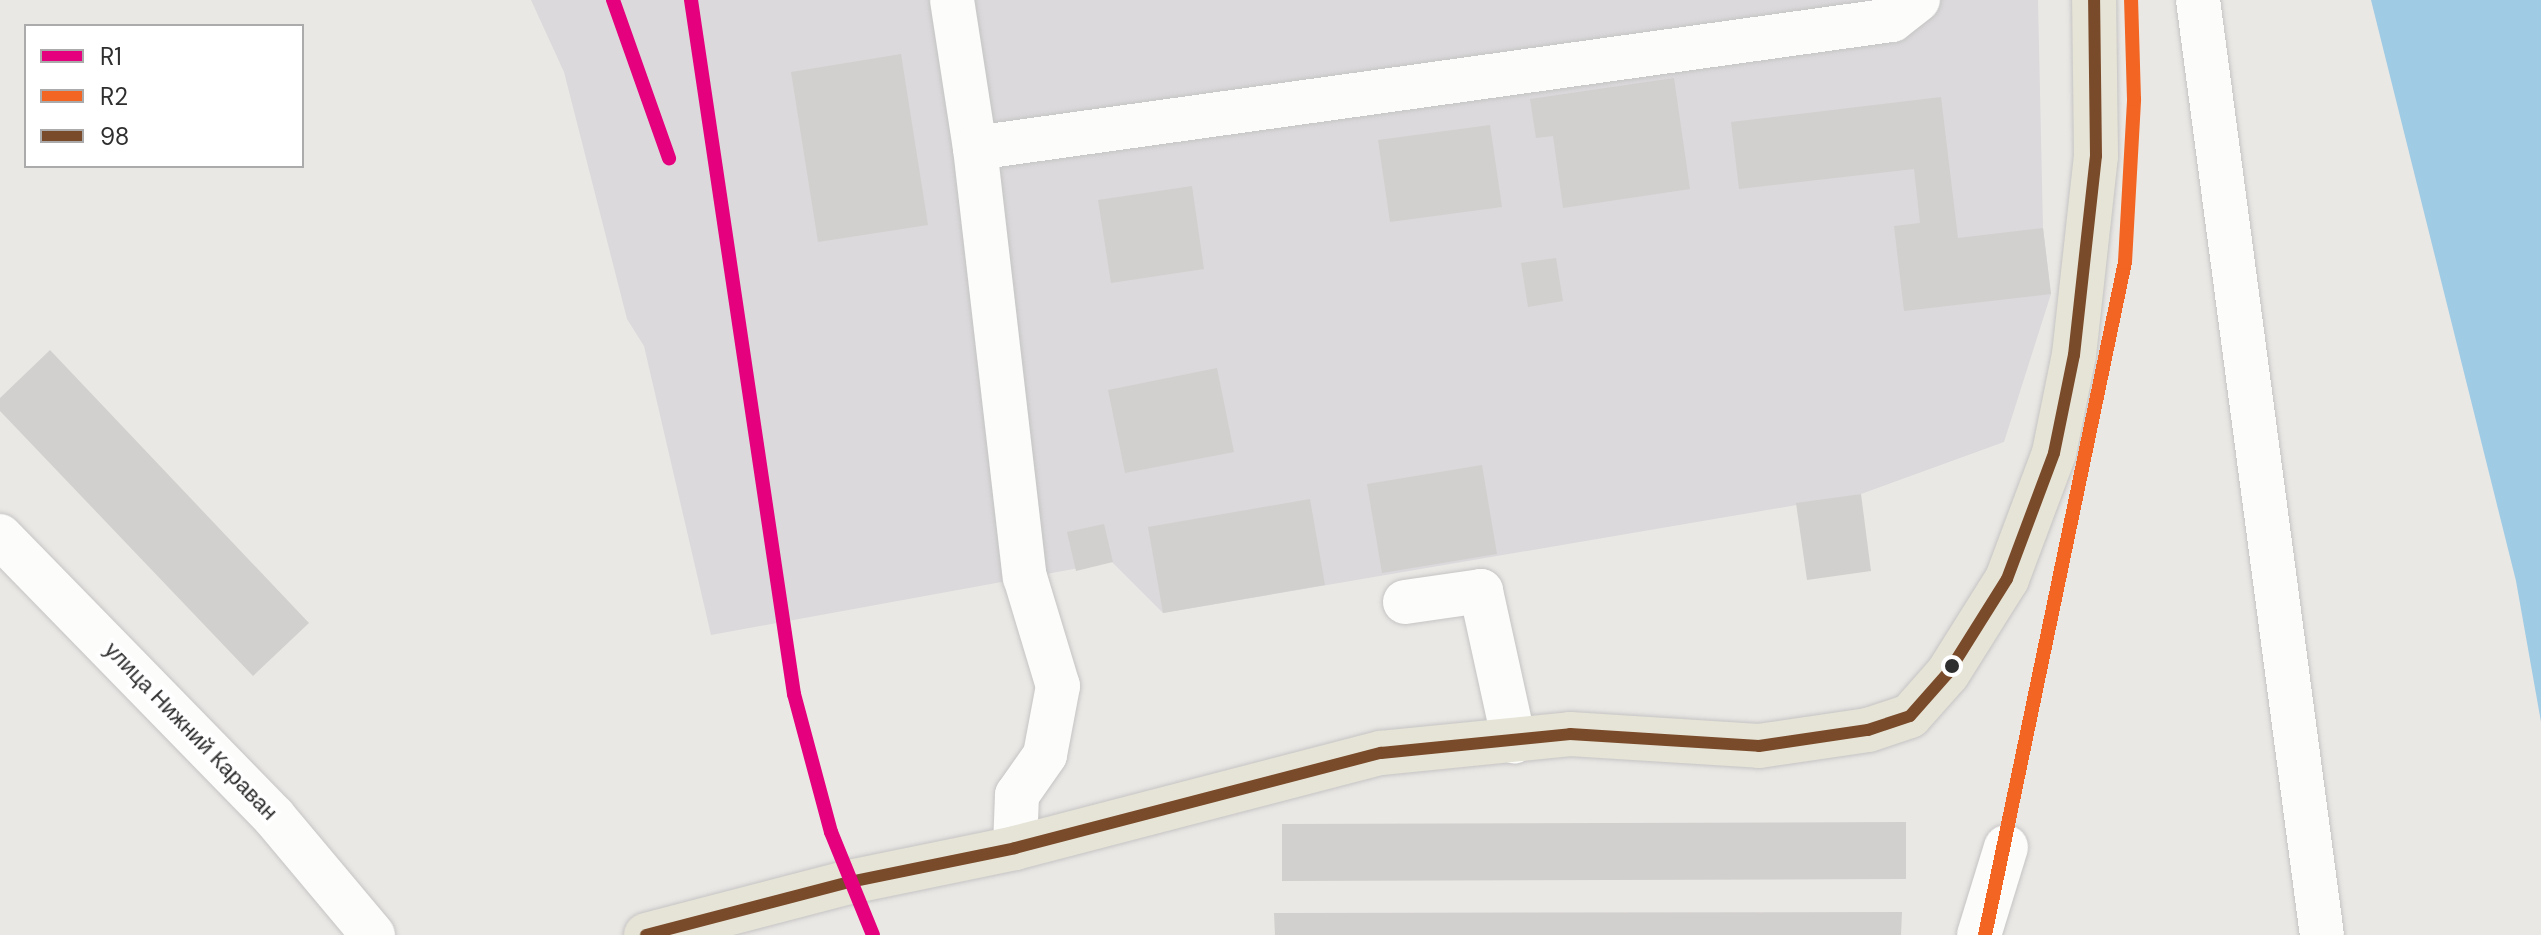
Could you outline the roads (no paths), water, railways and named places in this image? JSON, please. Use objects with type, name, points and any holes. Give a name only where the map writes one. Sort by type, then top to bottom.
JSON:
[{"type":"main road","points":[[646,935],[850,882],[1015,848],[1381,753],[1570,734],[1759,746],[1868,730],[1910,716],[1948,673],[2007,579],[2054,453],[2074,355],[2096,156],[2094,0]]},
{"type":"street","points":[[952,0],[975,148],[1025,577],[1058,686],[1045,755],[1017,795],[1015,848]]},
{"type":"street","points":[[975,148],[1892,20],[1918,0]]},
{"type":"street","points":[[2198,0],[2322,935]]},
{"type":"street","name":"улица Нижний Караван","points":[[0,536],[274,817],[373,935]]},
{"type":"street","points":[[1405,602],[1481,591],[1514,741]]},
{"type":"street","points":[[1979,935],[2006,847]]},
{"type":"water","points":[[2371,0],[2541,0],[2541,722],[2516,581]]}]
